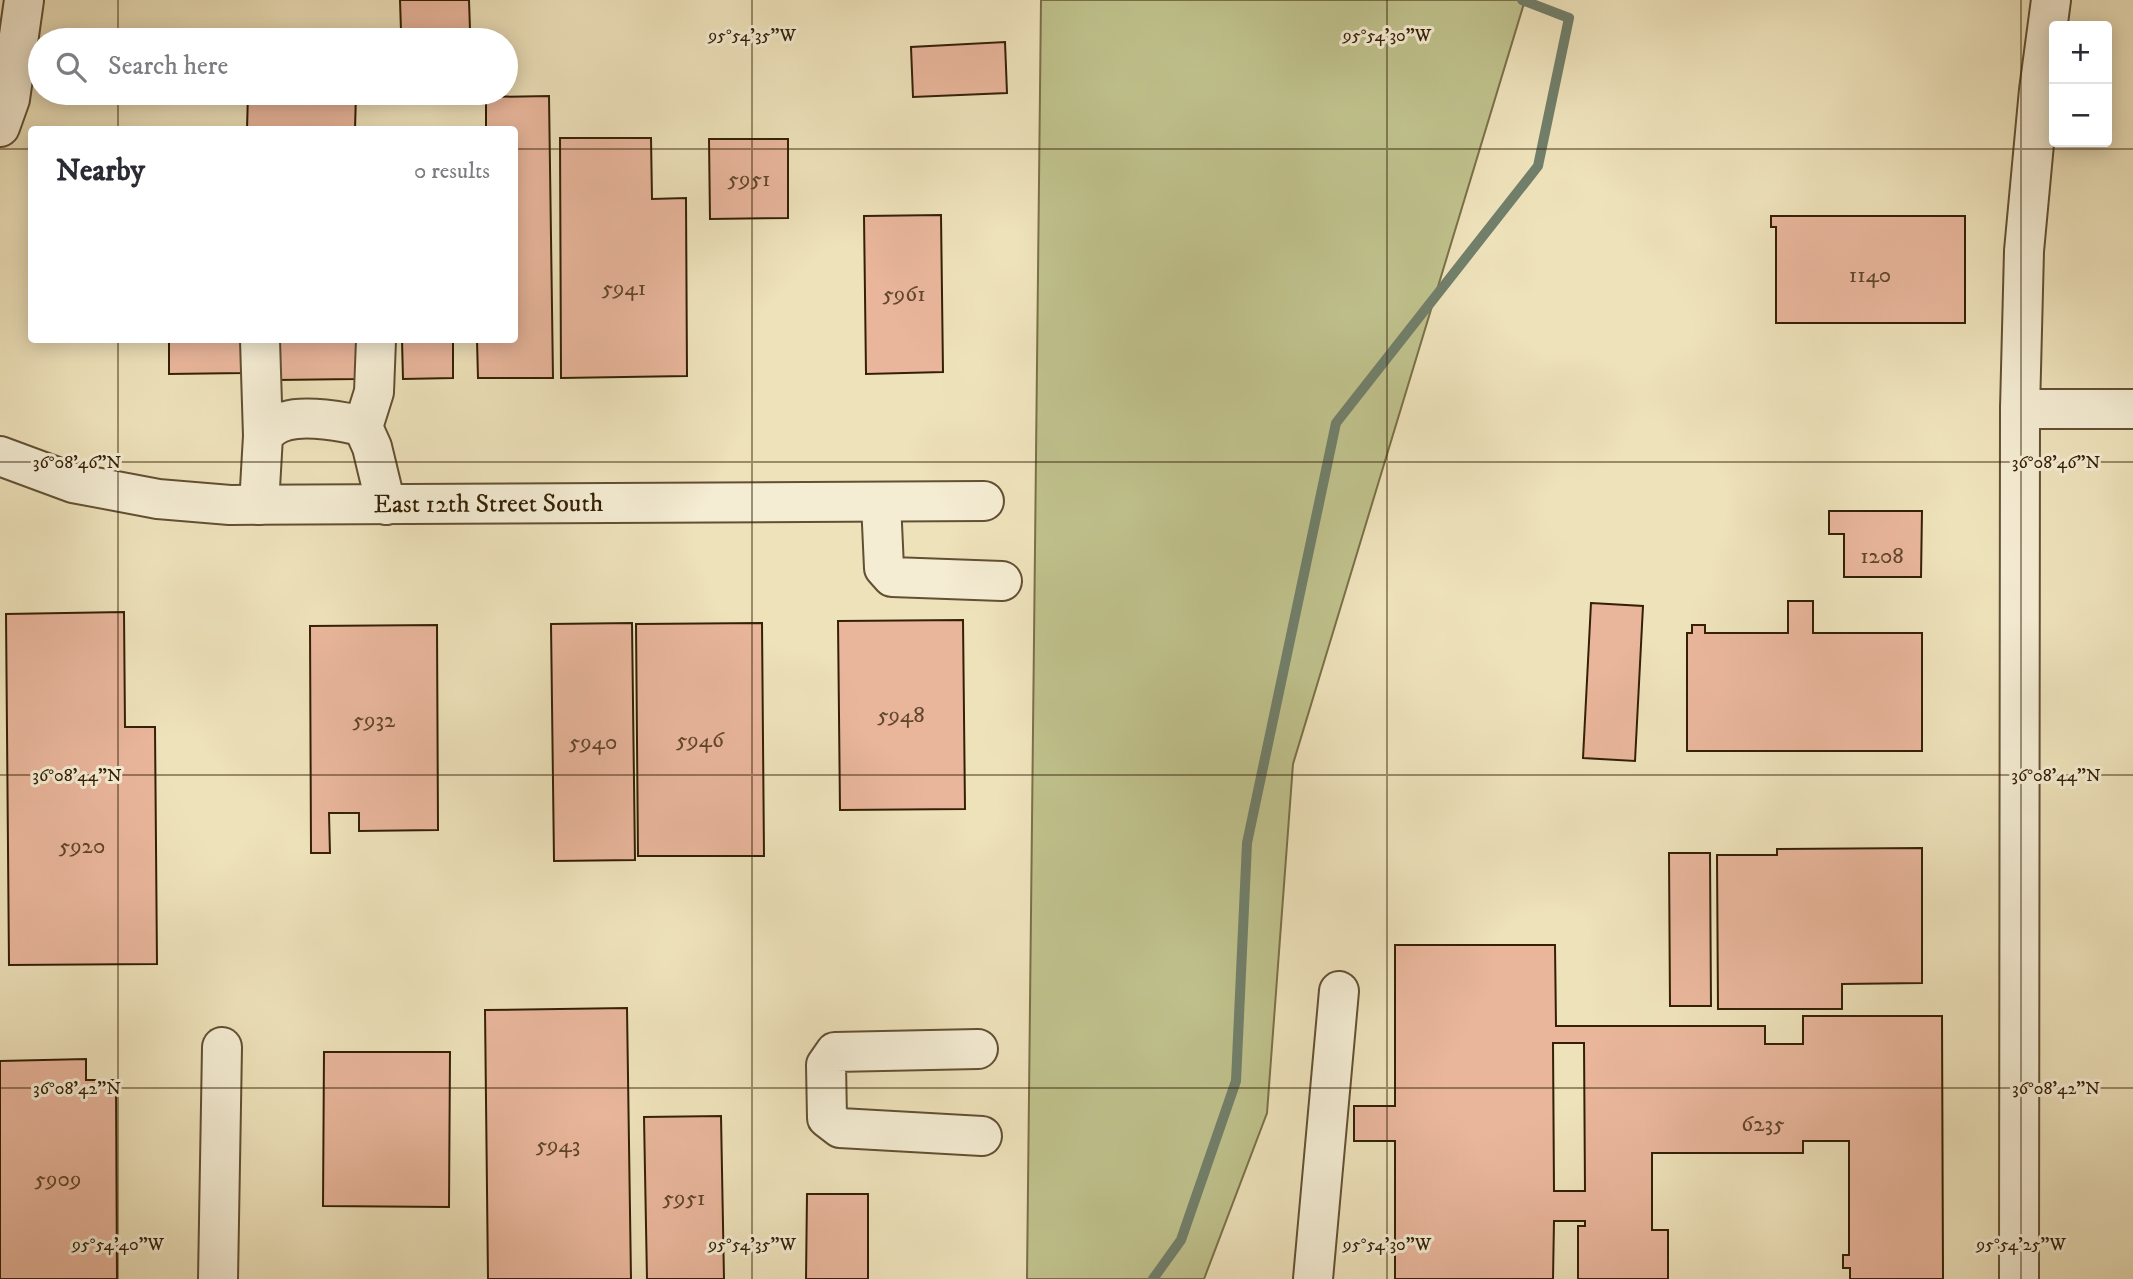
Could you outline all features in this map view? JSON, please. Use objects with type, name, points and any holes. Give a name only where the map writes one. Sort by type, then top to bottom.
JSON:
[{"type":"street","points":[[0,127],[10,99],[24,0]]},
{"type":"street","points":[[2019,1279],[2020,409],[2024,251],[2039,90],[2051,0]]},
{"type":"street","points":[[259,505],[263,436],[260,343]]},
{"type":"street","points":[[376,343],[374,392],[363,427],[372,447],[386,505]]},
{"type":"street","points":[[2020,409],[2133,409]]},
{"type":"street","points":[[263,436],[270,428],[286,420],[346,421],[363,427]]},
{"type":"street","name":"East 12th Street South","points":[[0,456],[73,483],[158,499],[230,505],[984,501]]},
{"type":"street","points":[[881,502],[884,568],[892,578],[1002,581]]},
{"type":"street","points":[[1313,1279],[1339,991]]},
{"type":"street","points":[[218,1279],[222,1047]]},
{"type":"street","points":[[978,1049],[835,1052],[826,1065],[827,1118],[839,1128],[982,1136]]},
{"type":"green space","points":[[1041,0],[1525,0],[1293,764],[1267,1113],[1204,1279],[1027,1279]]},
{"type":"building","points":[[400,0],[469,0],[470,28],[401,28]]},
{"type":"building","points":[[1005,42],[1007,93],[913,97],[911,47]]},
{"type":"building","points":[[518,96],[549,96],[553,378],[478,378],[477,343],[518,343],[518,126],[486,126],[486,105],[518,105]]},
{"type":"building","points":[[248,105],[356,105],[355,126],[247,126]]},
{"type":"building","points":[[560,138],[651,138],[652,199],[686,198],[687,376],[561,378]]},
{"type":"building","points":[[709,139],[788,139],[788,218],[710,219]]},
{"type":"building","points":[[941,215],[943,372],[866,374],[864,216]]},
{"type":"building","points":[[1771,216],[1965,216],[1965,323],[1776,323],[1776,227],[1771,227]]},
{"type":"building","points":[[169,343],[244,343],[244,373],[169,374]]},
{"type":"building","points":[[277,343],[356,343],[356,379],[277,380]]},
{"type":"building","points":[[402,343],[453,343],[453,378],[403,379]]},
{"type":"building","points":[[1829,511],[1922,511],[1921,577],[1844,577],[1844,534],[1829,534]]},
{"type":"building","points":[[1788,601],[1813,601],[1813,633],[1922,633],[1922,751],[1687,751],[1687,633],[1692,633],[1692,625],[1705,625],[1705,633],[1788,633]]},
{"type":"building","points":[[1591,603],[1643,606],[1635,761],[1583,758]]},
{"type":"building","points":[[124,612],[125,727],[155,727],[157,964],[9,965],[6,614]]},
{"type":"building","points":[[963,620],[965,809],[840,810],[838,621]]},
{"type":"building","points":[[632,623],[635,860],[554,861],[551,624]]},
{"type":"building","points":[[762,623],[764,856],[638,856],[636,624]]},
{"type":"building","points":[[437,625],[438,830],[359,831],[359,813],[329,813],[330,853],[311,853],[310,626]]},
{"type":"building","points":[[1922,848],[1922,983],[1842,984],[1842,1009],[1718,1009],[1717,855],[1777,855],[1777,849]]},
{"type":"building","points":[[1669,853],[1710,853],[1711,1006],[1670,1006]]},
{"type":"building","points":[[1395,945],[1555,945],[1556,1026],[1765,1026],[1765,1044],[1803,1044],[1803,1016],[1942,1016],[1943,1279],[1850,1279],[1850,1268],[1843,1268],[1843,1255],[1849,1255],[1849,1141],[1803,1141],[1803,1153],[1652,1153],[1652,1230],[1668,1230],[1668,1279],[1578,1279],[1578,1226],[1585,1226],[1585,1221],[1554,1221],[1553,1279],[1395,1279],[1395,1141],[1354,1141],[1354,1106],[1395,1106]],"holes":[[[1553,1043],[1584,1043],[1585,1191],[1554,1191]]]},
{"type":"building","points":[[627,1008],[631,1279],[488,1279],[485,1010]]},
{"type":"building","points":[[324,1052],[450,1052],[449,1207],[323,1206]]},
{"type":"building","points":[[86,1059],[86,1080],[116,1080],[117,1279],[0,1279],[0,1061]]},
{"type":"building","points":[[721,1116],[724,1279],[647,1279],[644,1117]]},
{"type":"building","points":[[807,1194],[868,1194],[868,1279],[806,1279]]},
{"type":"waterway","points":[[1153,1279],[1181,1240],[1236,1081],[1247,843],[1336,423],[1538,166],[1569,18],[1522,0]]}]
